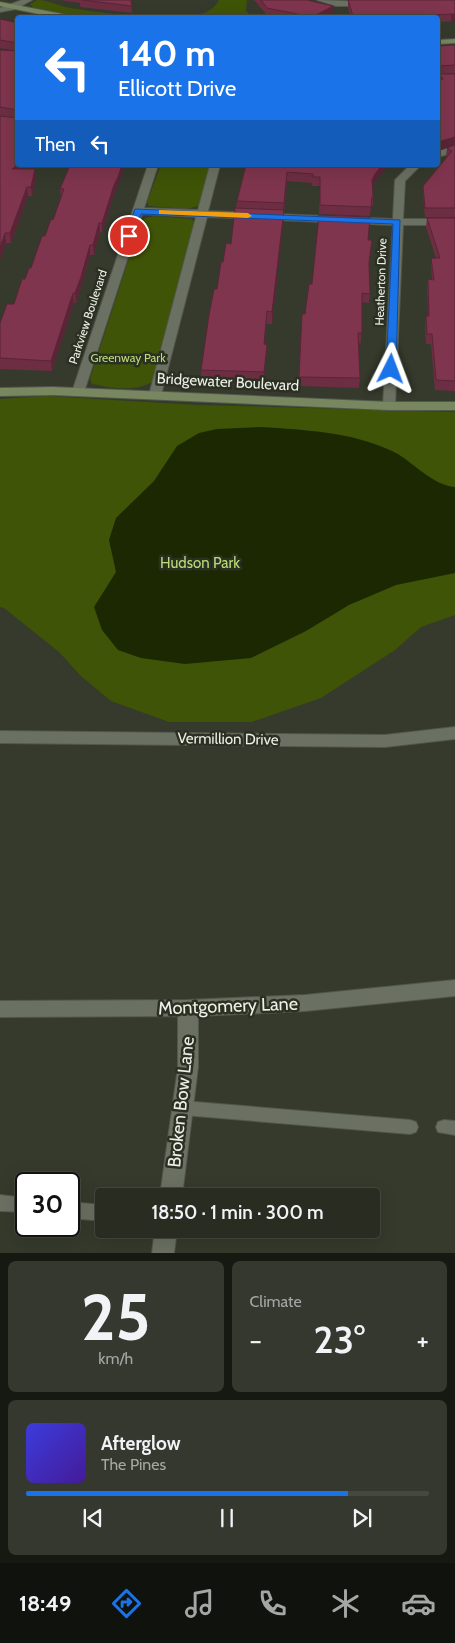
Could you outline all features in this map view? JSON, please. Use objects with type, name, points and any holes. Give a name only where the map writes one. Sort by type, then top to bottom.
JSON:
[{"type":"street","points":[[0,18],[5,11],[28,0]]},
{"type":"street","points":[[322,0],[336,4],[378,3]]},
{"type":"street","points":[[0,4],[5,11],[17,15]]},
{"type":"street","points":[[5,11],[44,15]]},
{"type":"street","points":[[440,34],[455,33]]},
{"type":"street","points":[[440,42],[455,40]]},
{"type":"street","points":[[440,78],[455,78]]},
{"type":"street","points":[[440,153],[455,149]]},
{"type":"street","name":"Parkview Boulevard","points":[[78,392],[152,167]]},
{"type":"street","points":[[155,395],[214,167]]},
{"type":"street","name":"Heatherton Drive","points":[[389,406],[400,180],[414,167]]},
{"type":"street","points":[[138,211],[397,222],[455,222]]},
{"type":"street","name":"Bridgewater Boulevard","points":[[0,392],[78,392],[389,406],[455,406]]},
{"type":"street","name":"Vermillion Drive","points":[[0,736],[385,741],[455,733]]},
{"type":"street","name":"Montgomery Lane","points":[[0,1009],[188,1008],[305,1003],[455,988]]},
{"type":"street","name":"Broken Bow Lane","points":[[172,1188],[188,1067],[188,1008]]},
{"type":"street","points":[[163,1253],[165,1238]]},
{"type":"lane","points":[[183,1108],[410,1127]]},
{"type":"lane","points":[[0,1203],[15,1205]]},
{"type":"lane","points":[[80,1211],[95,1212]]},
{"type":"green space","points":[[37,0],[46,1],[66,7],[126,15],[74,15],[34,8],[30,4]]},
{"type":"green space","points":[[219,0],[247,0],[246,11],[251,15],[195,15],[209,11]]},
{"type":"green space","points":[[160,167],[209,167],[199,206],[186,209],[149,206],[147,202]]},
{"type":"green space","name":"Greenway Park","points":[[155,216],[192,219],[194,223],[152,382],[131,388],[115,388],[92,384],[90,379],[141,221]]},
{"type":"green space","name":"Hudson Park","points":[[46,396],[197,405],[455,412],[455,615],[421,627],[395,650],[321,698],[252,722],[169,722],[111,701],[81,676],[59,652],[4,608],[0,607],[0,399]]},
{"type":"shaded area","points":[[261,427],[328,433],[361,440],[400,455],[438,482],[455,487],[455,573],[396,585],[349,605],[306,631],[251,658],[185,664],[141,658],[118,650],[102,630],[94,607],[116,572],[109,540],[116,518],[154,481],[177,446],[199,433],[217,429]]},
{"type":"building","points":[[82,0],[131,0],[132,6]]},
{"type":"building","points":[[261,0],[307,0],[333,6],[316,15],[302,15],[267,8]]},
{"type":"building","points":[[348,0],[455,0],[455,14],[353,15]]},
{"type":"building","points":[[0,19],[15,22],[15,42],[0,40]]},
{"type":"building","points":[[455,45],[455,65],[440,66],[440,46]]},
{"type":"building","points":[[0,50],[15,51],[15,110],[0,107]]},
{"type":"building","points":[[440,74],[455,74],[455,137],[440,141],[440,80],[443,79]]},
{"type":"building","points":[[0,116],[15,118],[15,166],[12,169],[35,169],[31,187],[27,187],[10,233],[5,233],[0,248]]},
{"type":"building","points":[[455,145],[455,208],[425,208],[423,186],[452,151],[447,148]]},
{"type":"building","points":[[69,167],[121,167],[102,223],[99,223],[93,245],[90,245],[81,277],[75,293],[73,293],[51,361],[0,358],[0,323],[7,304],[14,304],[22,279],[25,279],[29,268],[31,268],[42,236],[45,236],[51,219],[53,220],[64,189],[60,189]]},
{"type":"building","points":[[246,167],[380,167],[372,180],[373,197],[371,207],[320,205],[320,177],[313,177],[313,174],[287,172],[284,203],[237,201]]},
{"type":"building","points":[[235,208],[284,210],[272,312],[267,311],[264,344],[267,345],[264,372],[201,370],[214,289],[217,289],[226,243],[231,244]]},
{"type":"building","points":[[319,215],[370,217],[368,240],[372,240],[369,263],[370,294],[362,293],[362,333],[358,333],[360,378],[299,377],[302,314],[305,314],[309,284],[312,284]]},
{"type":"building","points":[[427,218],[455,218],[455,381],[436,380],[432,334],[427,334],[426,316],[429,316],[428,279],[434,280],[431,258],[440,258]]},
{"type":"slow traffic","points":[[161,212],[248,216]]},
{"type":"route","points":[[129,236],[138,211],[397,222],[391,369]]}]
